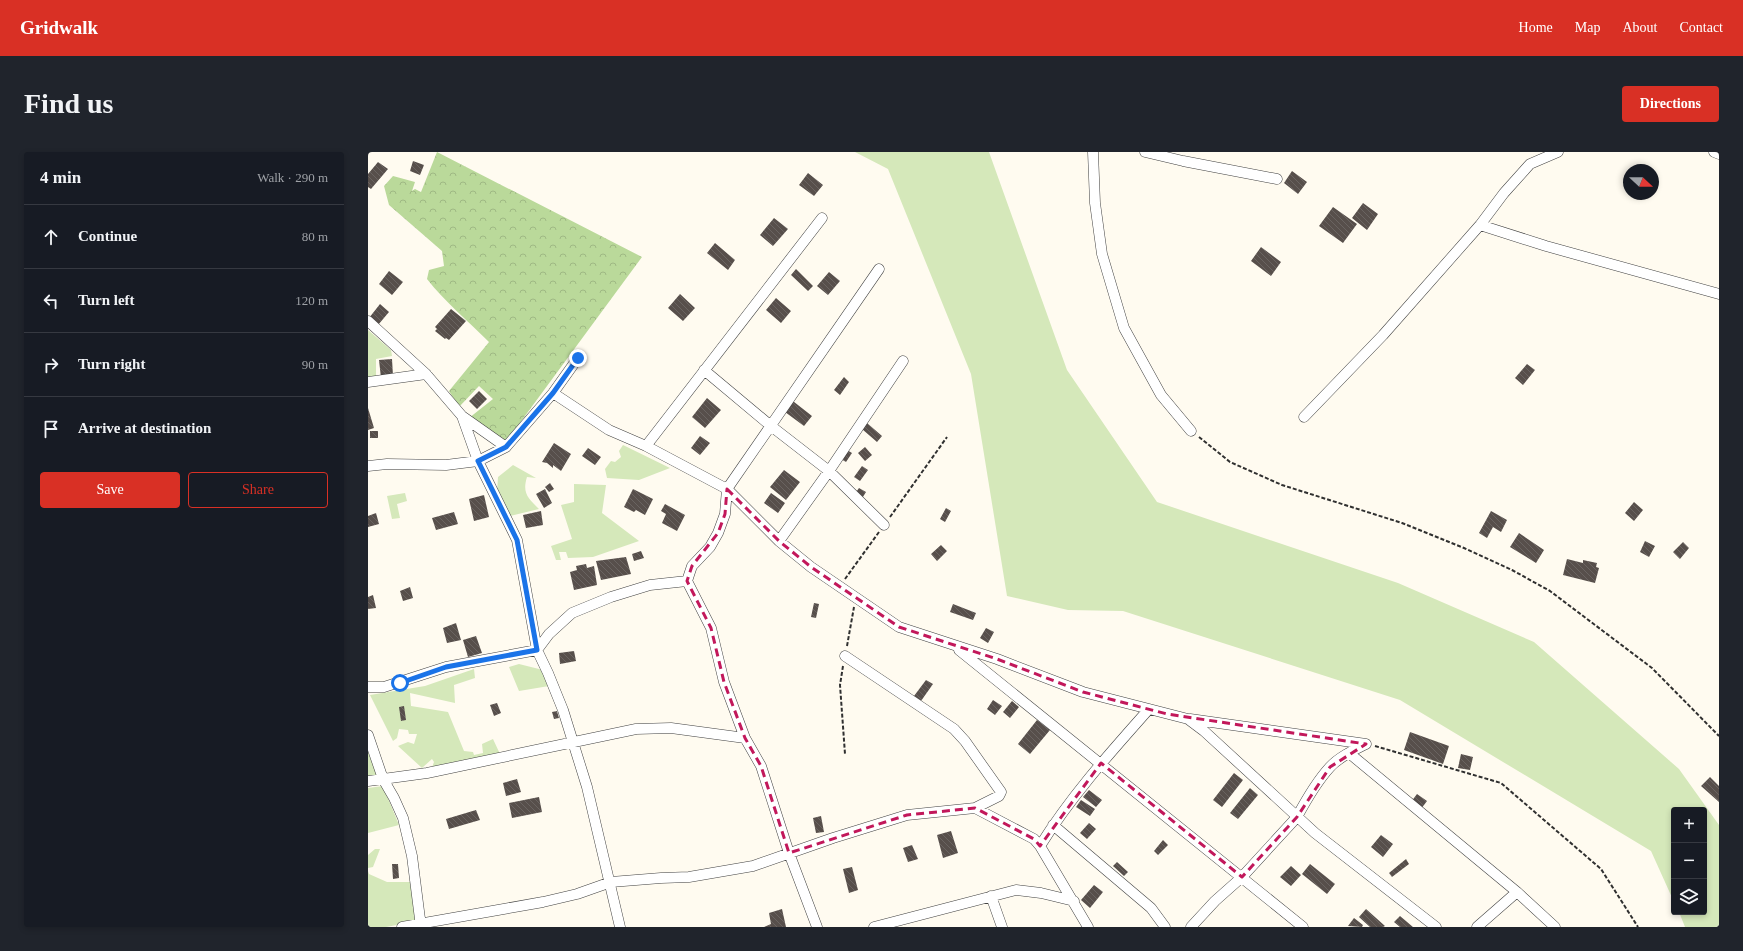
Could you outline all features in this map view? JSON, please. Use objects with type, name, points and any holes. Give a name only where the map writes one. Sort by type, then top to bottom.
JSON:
[{"type":"street","points":[[1093,152],[1095,203],[1102,254],[1124,328],[1161,394],[1191,431]]},
{"type":"street","points":[[1145,152],[1182,161],[1277,179]]},
{"type":"street","points":[[1304,417],[1383,335],[1480,225],[1504,193],[1530,164],[1558,152]]},
{"type":"street","points":[[1714,152],[1719,154]]},
{"type":"street","points":[[646,446],[822,218]]},
{"type":"street","points":[[1480,225],[1546,246],[1719,294]]},
{"type":"street","points":[[817,927],[789,852],[761,766],[745,738],[724,682],[711,628],[687,581],[692,566],[710,546],[718,533],[725,514],[727,489],[879,269]]},
{"type":"street","points":[[368,321],[426,374],[462,416],[506,447]]},
{"type":"street","points":[[368,466],[387,464],[446,465],[478,461],[506,447],[553,393],[578,358]]},
{"type":"street","points":[[779,540],[829,471],[903,361]]},
{"type":"street","points":[[704,370],[771,426],[829,471],[884,525]]},
{"type":"street","points":[[368,382],[426,374]]},
{"type":"street","points":[[553,393],[609,430],[646,446],[727,489],[779,540],[811,567],[899,627],[997,659],[1083,692],[1188,719],[1366,744]]},
{"type":"street","points":[[462,416],[478,461],[517,540],[537,650],[563,710],[571,741],[587,787],[598,837],[611,882],[620,927]]},
{"type":"street","points":[[368,687],[384,687],[446,667],[537,650],[549,634],[572,613],[611,597],[650,585],[687,581]]},
{"type":"street","points":[[954,646],[1303,927]]},
{"type":"street","points":[[402,927],[421,925],[543,902],[577,894],[611,882],[689,877],[729,872],[753,866],[789,852],[907,815],[975,808],[999,796],[1001,792],[965,741],[954,729],[845,656]]},
{"type":"street","points":[[1040,846],[1053,825],[1100,763],[1149,709]]},
{"type":"street","points":[[1188,719],[1204,731],[1315,833],[1436,927]]},
{"type":"street","points":[[368,781],[427,773],[636,728],[671,728],[745,738]]},
{"type":"street","points":[[368,735],[383,779],[403,818],[412,856],[421,925]]},
{"type":"street","points":[[1190,927],[1214,901],[1242,877],[1297,817],[1303,805],[1330,767],[1366,744]]},
{"type":"street","points":[[1350,753],[1517,892],[1555,927]]},
{"type":"street","points":[[975,808],[1034,839],[1040,846],[1074,901],[1088,927]]},
{"type":"street","points":[[1053,825],[1151,908],[1165,927]]},
{"type":"street","points":[[874,927],[1016,890],[1041,893],[1074,901]]},
{"type":"street","points":[[1477,927],[1517,892]]},
{"type":"street","points":[[990,896],[1002,927]]},
{"type":"path","points":[[1191,431],[1230,462],[1282,485],[1402,522],[1512,570],[1550,591],[1652,668],[1719,736]]},
{"type":"path","points":[[840,586],[948,437]]},
{"type":"path","points":[[845,754],[840,685],[855,598]]},
{"type":"path","points":[[1366,744],[1501,783],[1602,869],[1638,927]]},
{"type":"highlighted area","points":[[727,489],[779,541],[811,567],[899,627],[997,659],[1083,692],[1167,714],[1366,744],[1330,767],[1297,817],[1242,877],[1101,763],[1040,846],[1034,839],[975,808],[907,815],[789,853],[761,766],[745,738],[724,682],[711,628],[687,581],[692,566],[718,533],[725,514]]},
{"type":"green space","points":[[437,152],[642,257],[505,443],[469,418],[493,399],[479,386],[459,407],[449,391],[489,342],[427,279],[429,270],[444,266],[442,251],[389,205],[384,186],[393,176],[415,182],[412,191],[415,189],[421,192]]},
{"type":"green space","points":[[855,152],[989,152],[1067,370],[1157,502],[1398,583],[1534,642],[1679,769],[1706,807],[1671,807],[1671,895],[1651,851],[1400,700],[1123,611],[1068,610],[1007,596],[971,374],[888,169]]},
{"type":"green space","points":[[368,330],[391,350],[392,356],[376,359],[376,381],[368,381]]},
{"type":"green space","points":[[623,445],[670,468],[639,480],[607,478],[605,469],[611,461],[615,462],[621,457],[619,451]]},
{"type":"green space","points":[[513,465],[536,478],[527,477],[525,487],[527,495],[539,509],[510,516],[497,492],[498,477]]},
{"type":"green space","points":[[574,484],[606,485],[602,513],[639,541],[593,557],[568,558],[566,552],[559,552],[561,560],[556,560],[551,546],[572,539],[561,505],[574,502]]},
{"type":"green space","points":[[405,493],[407,501],[397,504],[400,518],[392,519],[387,496]]},
{"type":"green space","points":[[519,664],[543,670],[549,686],[519,691],[509,667]]},
{"type":"green space","points":[[474,669],[475,678],[454,685],[455,703],[410,693],[411,706],[448,712],[464,751],[473,752],[474,755],[483,753],[482,744],[493,739],[500,754],[431,770],[434,762],[432,759],[422,768],[398,746],[408,742],[414,744],[417,734],[409,734],[408,730],[399,729],[397,738],[393,741],[370,695],[425,686]]},
{"type":"green space","points":[[368,750],[378,777],[368,779]]},
{"type":"green space","points":[[383,786],[399,825],[368,833],[368,788]]},
{"type":"green space","points":[[1707,808],[1719,825],[1719,927],[1685,927],[1680,915],[1707,915]]},
{"type":"green space","points":[[375,849],[380,849],[373,867],[368,868],[368,855]]},
{"type":"green space","points":[[368,871],[369,874],[387,882],[412,882],[418,921],[386,927],[368,927]]},
{"type":"building","points":[[413,161],[424,165],[420,175],[410,171]]},
{"type":"building","points":[[378,162],[388,169],[371,189],[368,187],[368,174]]},
{"type":"building","points":[[1292,171],[1307,182],[1298,194],[1284,183]]},
{"type":"building","points":[[808,173],[823,185],[814,196],[799,185]]},
{"type":"building","points":[[1363,203],[1378,214],[1367,230],[1352,218]]},
{"type":"building","points":[[1333,207],[1357,224],[1343,243],[1319,226]]},
{"type":"building","points":[[774,218],[788,229],[773,246],[760,235]]},
{"type":"building","points":[[715,243],[735,260],[728,270],[707,253]]},
{"type":"building","points":[[1261,247],[1281,262],[1271,276],[1251,261]]},
{"type":"building","points":[[796,269],[813,286],[808,291],[791,275]]},
{"type":"building","points":[[389,271],[403,282],[392,295],[379,284]]},
{"type":"building","points":[[829,272],[840,281],[828,295],[817,286]]},
{"type":"building","points":[[680,294],[695,308],[683,321],[668,308]]},
{"type":"building","points":[[776,298],[791,311],[781,323],[766,310]]},
{"type":"building","points":[[380,304],[389,312],[378,325],[369,318]]},
{"type":"building","points":[[451,309],[466,321],[449,340],[446,338],[445,339],[435,331],[437,329],[435,327]]},
{"type":"building","points":[[392,359],[393,376],[381,378],[379,360]]},
{"type":"building","points":[[1527,364],[1535,370],[1523,385],[1515,378]]},
{"type":"building","points":[[844,377],[849,382],[840,395],[834,390]]},
{"type":"building","points":[[479,391],[487,399],[477,409],[469,401]]},
{"type":"building","points":[[707,398],[721,410],[705,428],[692,417]]},
{"type":"building","points":[[789,398],[812,416],[804,426],[781,409]]},
{"type":"building","points":[[368,408],[374,428],[368,430]]},
{"type":"building","points":[[867,423],[882,436],[877,442],[862,429]]},
{"type":"building","points":[[370,431],[378,431],[378,438],[370,438]]},
{"type":"building","points":[[700,436],[710,443],[700,455],[691,448]]},
{"type":"building","points":[[554,443],[571,454],[561,471],[553,465],[553,468],[547,463],[542,462]]},
{"type":"building","points":[[865,447],[872,455],[865,461],[858,453]]},
{"type":"building","points":[[588,448],[601,457],[595,465],[582,456]]},
{"type":"building","points":[[847,450],[852,453],[846,462],[841,459]]},
{"type":"building","points":[[862,466],[868,470],[860,481],[854,477]]},
{"type":"building","points":[[784,470],[800,482],[786,500],[770,487]]},
{"type":"building","points":[[550,483],[554,489],[549,492],[545,487]]},
{"type":"building","points":[[859,488],[866,492],[861,500],[854,495]]},
{"type":"building","points":[[545,489],[552,503],[544,508],[536,494]]},
{"type":"building","points":[[633,489],[653,499],[645,515],[636,510],[634,512],[624,507]]},
{"type":"building","points":[[771,493],[785,503],[778,513],[764,503]]},
{"type":"building","points":[[484,495],[489,517],[474,521],[469,499]]},
{"type":"building","points":[[1634,502],[1643,510],[1634,521],[1625,513]]},
{"type":"building","points":[[665,504],[685,515],[677,531],[662,523],[666,514],[661,511]]},
{"type":"building","points":[[946,508],[951,511],[945,522],[940,519]]},
{"type":"building","points":[[541,511],[543,525],[526,528],[523,515]]},
{"type":"building","points":[[1491,511],[1507,520],[1501,532],[1493,527],[1487,538],[1479,533]]},
{"type":"building","points":[[454,512],[458,524],[436,530],[432,518]]},
{"type":"building","points":[[376,513],[379,524],[368,527],[368,516]]},
{"type":"building","points":[[1519,533],[1544,550],[1536,563],[1510,547]]},
{"type":"building","points":[[1645,541],[1655,546],[1649,557],[1640,552]]},
{"type":"building","points":[[1683,542],[1689,548],[1680,559],[1673,552]]},
{"type":"building","points":[[941,545],[947,551],[937,561],[931,554]]},
{"type":"building","points":[[641,551],[644,558],[634,561],[632,554]]},
{"type":"building","points":[[626,557],[631,574],[601,580],[596,561]]},
{"type":"building","points":[[1567,559],[1583,563],[1583,560],[1597,563],[1596,567],[1599,568],[1595,583],[1563,575]]},
{"type":"building","points":[[586,564],[587,568],[594,566],[597,585],[574,590],[570,572],[577,570],[576,566]]},
{"type":"building","points":[[410,587],[413,598],[403,601],[400,591]]},
{"type":"building","points":[[373,595],[376,608],[368,609],[368,597]]},
{"type":"building","points":[[814,603],[819,604],[816,618],[811,617]]},
{"type":"building","points":[[953,604],[976,613],[973,620],[950,612]]},
{"type":"building","points":[[456,623],[461,640],[447,643],[443,628]]},
{"type":"building","points":[[986,628],[994,632],[988,643],[980,638]]},
{"type":"building","points":[[476,636],[482,653],[468,657],[463,640]]},
{"type":"building","points":[[574,651],[576,661],[560,664],[559,653]]},
{"type":"building","points":[[926,680],[933,684],[921,701],[914,696]]},
{"type":"building","points":[[993,700],[1002,706],[995,715],[987,709]]},
{"type":"building","points":[[1012,701],[1019,707],[1010,718],[1003,712]]},
{"type":"building","points":[[497,703],[501,713],[494,716],[490,705]]},
{"type":"building","points":[[404,706],[406,720],[401,721],[399,707]]},
{"type":"building","points":[[557,711],[559,718],[554,719],[552,712]]},
{"type":"building","points":[[1037,720],[1050,730],[1030,754],[1018,744]]},
{"type":"building","points":[[1410,732],[1449,746],[1443,764],[1404,750]]},
{"type":"building","points":[[1461,754],[1473,757],[1470,770],[1458,768]]},
{"type":"building","points":[[1234,773],[1243,780],[1222,807],[1213,800]]},
{"type":"building","points":[[1710,777],[1719,786],[1719,802],[1701,786]]},
{"type":"building","points":[[517,779],[521,792],[506,796],[503,783]]},
{"type":"building","points":[[1250,788],[1258,795],[1238,819],[1230,813]]},
{"type":"building","points":[[1089,790],[1102,800],[1096,807],[1083,797]]},
{"type":"building","points":[[1417,794],[1427,801],[1421,809],[1411,802]]},
{"type":"building","points":[[539,797],[542,812],[512,818],[509,803]]},
{"type":"building","points":[[1081,800],[1095,809],[1090,816],[1076,807]]},
{"type":"building","points":[[476,810],[480,820],[449,829],[446,819]]},
{"type":"building","points":[[821,816],[824,832],[816,833],[813,818]]},
{"type":"building","points":[[1089,823],[1096,829],[1087,839],[1080,833]]},
{"type":"building","points":[[951,831],[958,853],[943,858],[937,835]]},
{"type":"building","points":[[1381,835],[1393,844],[1383,857],[1371,847]]},
{"type":"building","points":[[1163,840],[1168,845],[1158,855],[1154,851]]},
{"type":"building","points":[[912,845],[918,859],[908,862],[903,848]]},
{"type":"building","points":[[1406,859],[1409,864],[1392,877],[1389,873]]},
{"type":"building","points":[[1117,862],[1128,872],[1124,876],[1113,866]]},
{"type":"building","points":[[392,864],[398,864],[399,878],[393,879]]},
{"type":"building","points":[[1310,864],[1335,884],[1327,894],[1302,874]]},
{"type":"building","points":[[1291,866],[1301,875],[1291,886],[1280,877]]},
{"type":"building","points":[[852,867],[858,890],[849,893],[843,869]]},
{"type":"building","points":[[1094,885],[1103,892],[1090,908],[1081,900]]},
{"type":"building","points":[[782,909],[786,927],[764,927],[771,924],[769,913]]},
{"type":"building","points":[[1366,909],[1385,926],[1370,927],[1359,917]]},
{"type":"building","points":[[1400,916],[1413,927],[1400,927],[1394,922]]},
{"type":"building","points":[[1354,918],[1363,925],[1362,927],[1348,926]]},
{"type":"route","points":[[400,683],[446,667],[537,650],[517,540],[478,461],[506,447],[553,393],[578,358]]}]
